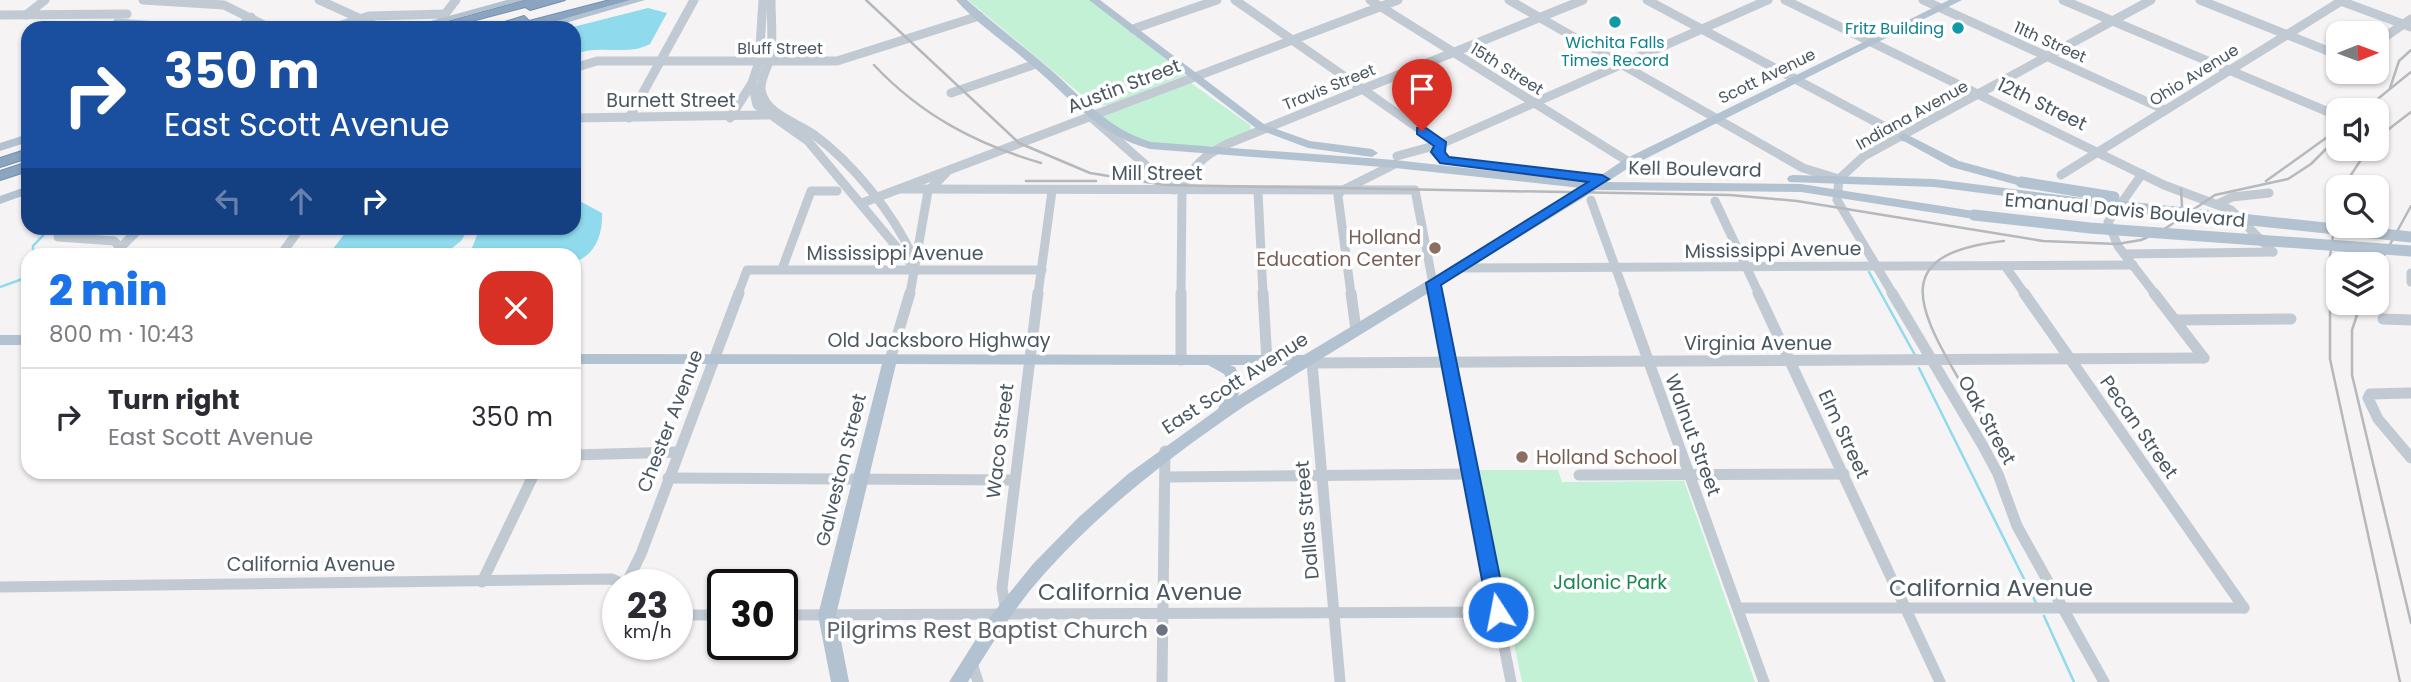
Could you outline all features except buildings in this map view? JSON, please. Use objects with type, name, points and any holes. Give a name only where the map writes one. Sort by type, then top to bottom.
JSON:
[{"type":"highway","points":[[439,21],[540,0]]},
{"type":"highway","points":[[480,21],[559,0]]},
{"type":"highway","points":[[519,21],[600,0]]},
{"type":"highway","points":[[529,21],[600,0]]},
{"type":"highway","points":[[542,21],[624,0]]},
{"type":"highway","points":[[0,163],[21,156]]},
{"type":"highway","points":[[0,176],[21,168]]},
{"type":"main road","points":[[439,21],[519,0]]},
{"type":"main road","points":[[562,21],[640,0]]},
{"type":"main road","name":"Kell Boulevard","points":[[961,0],[1036,64],[1090,116],[1123,138],[1135,142],[1167,148],[1367,162],[1445,160],[1598,182]]},
{"type":"main road","name":"Kell Boulevard","points":[[1094,0],[1266,129],[1308,144],[1396,160],[1598,182],[1838,186]]},
{"type":"main road","name":"Scott Avenue","points":[[1598,182],[1629,162],[1957,0]]},
{"type":"main road","points":[[1904,137],[1955,164],[2021,182],[2267,221]]},
{"type":"main road","points":[[0,147],[21,140]]},
{"type":"main road","name":"East Scott Avenue","points":[[958,682],[1006,612],[1066,539],[1108,497],[1165,451],[1598,182]]},
{"type":"main road","name":"Emanual Davis Boulevard","points":[[1838,186],[1947,184],[2216,219],[2267,221],[2411,237]]},
{"type":"main road","name":"Emanual Davis Boulevard","points":[[1838,186],[1974,215],[2090,228],[2411,251]]},
{"type":"main road","points":[[0,200],[21,192]]},
{"type":"main road","points":[[0,340],[21,340]]},
{"type":"main road","name":"Old Jacksboro Highway","points":[[581,359],[1308,361]]},
{"type":"main road","name":"Galveston Street","points":[[840,682],[827,630],[827,615],[890,360]]},
{"type":"main road","points":[[1208,360],[1230,371],[1236,383],[1224,412]]},
{"type":"street","points":[[26,15],[45,0]]},
{"type":"street","points":[[119,21],[143,0],[220,4],[258,21]]},
{"type":"street","points":[[220,4],[232,0]]},
{"type":"street","points":[[319,0],[362,21]]},
{"type":"street","points":[[351,21],[380,15],[439,21],[456,0]]},
{"type":"street","points":[[629,118],[694,0]]},
{"type":"street","points":[[730,118],[752,83],[759,62],[762,0]]},
{"type":"street","points":[[771,0],[770,62],[761,80],[762,94],[768,103],[814,135],[873,199],[910,244],[914,264]]},
{"type":"street","points":[[1133,29],[1217,0]]},
{"type":"street","points":[[1235,0],[1441,144]]},
{"type":"street","name":"15th Street","points":[[1370,0],[1629,162]]},
{"type":"street","name":"Austin Street","points":[[862,203],[1398,0]]},
{"type":"street","points":[[1508,0],[1838,186]]},
{"type":"street","name":"Travis Street","points":[[1180,194],[1192,166],[1217,150],[1583,0]]},
{"type":"street","points":[[1647,0],[1904,137]]},
{"type":"street","points":[[1356,330],[1339,204],[1340,191],[1396,160],[1441,144],[1768,0]]},
{"type":"street","name":"12th Street","points":[[1785,0],[2142,174],[2181,192],[2218,204],[2245,222],[2273,252],[2124,254]]},
{"type":"street","name":"11th Street","points":[[1923,0],[2165,110]]},
{"type":"street","points":[[2063,0],[2326,111]]},
{"type":"street","name":"Indiana Avenue","points":[[1838,186],[1864,156],[1904,137],[2151,0]]},
{"type":"street","points":[[2200,0],[2326,50]]},
{"type":"street","points":[[2341,0],[2407,26]]},
{"type":"street","name":"Ohio Avenue","points":[[2061,175],[2341,0]]},
{"type":"street","points":[[0,15],[127,14]]},
{"type":"street","name":"Bluff Street","points":[[581,66],[597,61],[827,62],[851,58],[979,16]]},
{"type":"street","points":[[247,21],[251,17]]},
{"type":"street","points":[[2389,36],[2407,26],[2411,19]]},
{"type":"street","points":[[951,93],[1036,64]]},
{"type":"street","points":[[752,83],[758,106],[767,115],[808,141],[914,264]]},
{"type":"street","name":"Burnett Street","points":[[581,117],[730,118],[767,115]]},
{"type":"street","points":[[1090,116],[1180,194],[1181,360]]},
{"type":"street","points":[[1441,144],[1438,152],[1445,160]]},
{"type":"street","points":[[1367,162],[1375,170],[1373,175]]},
{"type":"street","points":[[928,191],[947,171]]},
{"type":"street","points":[[2142,174],[2108,219],[2124,254],[2176,320],[2291,319]]},
{"type":"street","name":"Oak Street","points":[[1838,186],[1837,200],[1990,459],[2017,526],[2104,682]]},
{"type":"street","name":"Mill Street","points":[[900,189],[1180,194],[1415,191],[1433,283]]},
{"type":"street","points":[[782,270],[811,191],[837,191]]},
{"type":"street","name":"Galveston Street","points":[[890,360],[900,335],[928,191]]},
{"type":"street","name":"Waco Street","points":[[1006,612],[1002,588],[1013,480],[1052,191]]},
{"type":"street","points":[[1258,191],[1267,362]]},
{"type":"street","points":[[2218,204],[2232,197],[2269,193]]},
{"type":"street","name":"Walnut Street","points":[[1591,200],[1764,682]]},
{"type":"street","name":"Elm Street","points":[[1715,201],[1940,682]]},
{"type":"street","points":[[58,237],[110,240],[119,246],[132,235]]},
{"type":"street","name":"Mississippi Avenue","points":[[747,270],[914,264],[1042,270]]},
{"type":"street","name":"Mississippi Avenue","points":[[1459,268],[1747,269],[2133,265]]},
{"type":"street","name":"Pecan Street","points":[[2005,266],[2244,608]]},
{"type":"street","name":"Chester Avenue","points":[[632,569],[641,554],[747,270]]},
{"type":"street","points":[[2411,273],[2411,282]]},
{"type":"street","points":[[1433,283],[1511,682]]},
{"type":"street","points":[[2383,319],[2411,320]]},
{"type":"street","name":"Virginia Avenue","points":[[1308,361],[2204,358],[2176,320]]},
{"type":"street","name":"Dallas Street","points":[[1308,361],[1340,682]]},
{"type":"street","points":[[2411,393],[2370,394],[2368,398],[2373,411],[2411,458]]},
{"type":"street","points":[[1162,682],[1165,451]]},
{"type":"street","points":[[581,455],[678,453]]},
{"type":"street","points":[[1165,477],[1472,474]]},
{"type":"street","points":[[1579,475],[1844,474]]},
{"type":"street","points":[[668,478],[860,477],[1013,480]]},
{"type":"street","points":[[482,582],[532,479]]},
{"type":"street","name":"California Avenue","points":[[0,587],[602,579]]},
{"type":"street","name":"California Avenue","points":[[1738,608],[2244,608]]},
{"type":"street","name":"California Avenue","points":[[798,615],[1006,612],[1498,612]]},
{"type":"street","points":[[971,660],[978,682]]},
{"type":"green space","points":[[968,0],[1091,0],[1186,75],[1109,105],[1095,106]]},
{"type":"green space","points":[[1191,83],[1250,125],[1251,130],[1214,146],[1169,146],[1137,140],[1101,117]]},
{"type":"green space","name":"Jalonic Park","points":[[1478,470],[1558,470],[1562,482],[1684,481],[1755,682],[1522,682]]},
{"type":"water","points":[[648,8],[667,13],[650,44],[631,50],[581,53],[581,25]]},
{"type":"water","points":[[581,202],[602,213],[601,229],[596,243],[581,259],[581,248],[472,248],[477,235],[581,235]]},
{"type":"water","points":[[344,235],[465,235],[452,248],[334,248]]},
{"type":"waterway","points":[[33,248],[43,235]]},
{"type":"waterway","points":[[1869,272],[1915,355]]},
{"type":"waterway","points":[[0,287],[21,280]]},
{"type":"waterway","points":[[1919,368],[2036,603]]},
{"type":"waterway","points":[[2044,616],[2074,682]]},
{"type":"railway","points":[[866,0],[1019,143],[1090,173],[1165,185],[1730,195],[1797,201],[2043,241],[2117,244],[2141,240],[2163,230],[2215,195],[2288,179],[2311,164],[2326,149]]},
{"type":"railway","points":[[2390,88],[2399,61],[2411,50]]},
{"type":"railway","points":[[874,65],[911,99],[951,126],[994,147],[1041,163]]},
{"type":"railway","points":[[2379,98],[2411,72]]},
{"type":"railway","points":[[2389,129],[2411,112]]},
{"type":"railway","points":[[2266,181],[2326,138]]},
{"type":"railway","points":[[2351,175],[2360,161]]},
{"type":"railway","points":[[1026,181],[1096,181]]},
{"type":"railway","points":[[2173,222],[2182,206],[2181,189]]},
{"type":"railway","points":[[2386,252],[2411,206]]},
{"type":"railway","points":[[2333,238],[2330,256],[2330,359],[2400,682]]},
{"type":"railway","points":[[2004,241],[1969,247],[1944,257],[1929,269],[1923,285],[1924,304],[1942,349],[2009,463]]},
{"type":"railway","points":[[2357,315],[2352,330],[2352,375],[2411,623]]},
{"type":"place","name":"Wichita Falls Times Record","points":[[1615,22]]},
{"type":"place","name":"Fritz Building","points":[[1958,28]]},
{"type":"place","name":"Holland Education Center","points":[[1435,248]]},
{"type":"place","name":"Holland School","points":[[1522,457]]},
{"type":"place","name":"Pilgrims Rest Baptist Church","points":[[1162,630]]},
{"type":"route","points":[[1422,131],[1441,144],[1439,156],[1445,160],[1602,179],[1433,283],[1498,612]]}]
